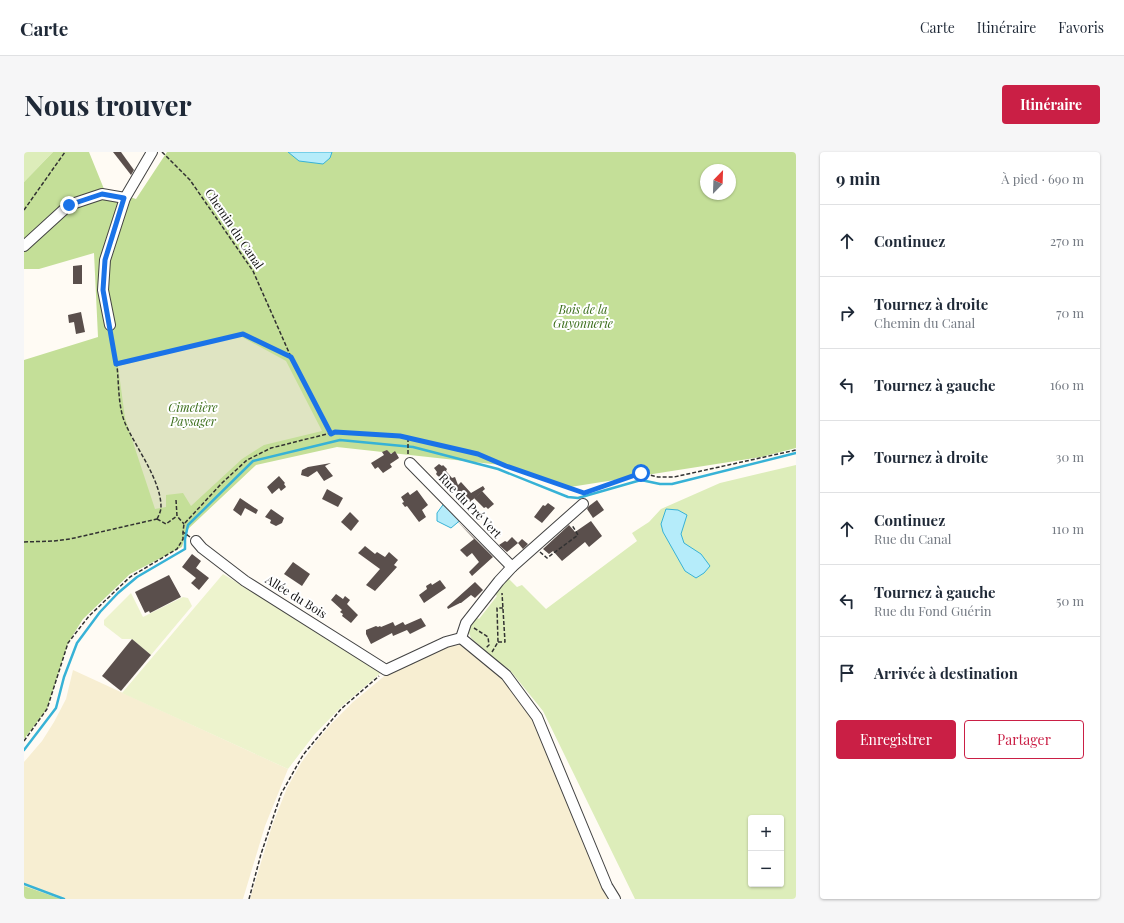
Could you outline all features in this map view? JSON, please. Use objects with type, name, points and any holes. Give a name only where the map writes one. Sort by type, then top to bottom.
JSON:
[{"type":"street","points":[[110,325],[103,290],[105,260],[124,198],[152,152]]},
{"type":"street","points":[[24,246],[69,205],[102,194],[124,198]]},
{"type":"street","name":"Rue du Pré Vert","points":[[409,459],[512,567]]},
{"type":"street","points":[[461,638],[466,623],[499,581],[512,567],[583,504]]},
{"type":"street","name":"Allée du Bois","points":[[196,541],[202,548],[245,581],[386,670]]},
{"type":"street","points":[[386,670],[446,642],[461,638]]},
{"type":"street","points":[[461,638],[506,675],[537,717],[607,886],[615,899]]},
{"type":"path","points":[[24,210],[65,152]]},
{"type":"path","name":"Chemin du Canal","points":[[162,152],[190,180],[253,271],[291,357],[331,434]]},
{"type":"path","points":[[110,325],[116,364],[119,400],[124,421],[133,441],[155,480],[160,496],[161,509],[157,519]]},
{"type":"path","points":[[116,364],[243,334],[291,357]]},
{"type":"path","points":[[24,741],[47,709],[68,643],[89,616],[130,577],[176,549],[183,539],[184,524],[208,497],[247,460],[271,448],[335,432],[400,436],[478,454],[506,466],[584,493],[641,473],[658,477],[674,477],[796,450]]},
{"type":"path","points":[[408,438],[409,459]]},
{"type":"path","points":[[176,500],[177,516],[184,524]]},
{"type":"path","points":[[24,542],[70,539],[157,519],[166,524],[177,516]]},
{"type":"path","points":[[534,547],[547,558],[578,535],[568,518]]},
{"type":"path","points":[[498,642],[505,642],[501,587],[499,581]]},
{"type":"path","points":[[491,654],[498,642],[497,608],[503,608]]},
{"type":"path","points":[[249,899],[261,854],[281,794],[303,755],[341,710],[386,670]]},
{"type":"shaded area","points":[[460,645],[471,650],[505,680],[516,692],[536,725],[610,899],[250,899],[272,826],[287,788],[301,763],[316,742],[353,702],[388,673],[451,646]]},
{"type":"shaded area","points":[[73,670],[288,769],[265,826],[243,899],[61,899],[24,886],[24,762],[42,741],[54,722],[66,699]]},
{"type":"green space","points":[[24,152],[53,152],[24,182]]},
{"type":"green space","name":"Bois de la Guyonnerie","points":[[53,152],[89,152],[104,189],[136,199],[167,152],[796,152],[796,448],[761,457],[570,487],[501,465],[337,447],[256,465],[187,530],[182,547],[130,574],[83,619],[68,643],[47,709],[24,739],[24,360],[98,337],[94,253],[39,269],[24,269],[24,182]]},
{"type":"green space","name":"Cimetière Paysager","points":[[240,336],[286,361],[322,431],[264,445],[242,459],[191,506],[183,493],[166,495],[166,507],[155,509],[125,418],[118,366]]},
{"type":"green space","points":[[796,465],[796,899],[635,899],[543,711],[509,669],[497,661],[471,638],[467,628],[475,616],[479,619],[497,596],[494,593],[507,577],[517,587],[522,585],[546,609],[637,541],[632,533],[649,522],[661,509],[720,483]]},
{"type":"green space","points":[[223,574],[383,671],[342,706],[314,735],[288,769],[122,693]]},
{"type":"green space","points":[[131,593],[143,617],[183,597],[188,598],[192,606],[151,655],[132,639],[122,639],[104,625],[104,620]]},
{"type":"green space","points":[[24,886],[61,899],[24,899]]},
{"type":"water","points":[[288,152],[332,152],[330,158],[323,164],[299,161]]},
{"type":"water","points":[[445,502],[463,518],[451,528],[437,521],[437,513]]},
{"type":"water","points":[[666,509],[678,510],[687,515],[681,534],[684,543],[701,554],[710,566],[704,573],[696,578],[685,571],[663,532],[661,524]]},
{"type":"building","points":[[113,152],[121,152],[134,170],[131,175]]},
{"type":"building","points":[[82,265],[82,284],[73,284],[73,266]]},
{"type":"building","points":[[81,312],[85,332],[76,334],[74,322],[69,323],[68,315]]},
{"type":"building","points":[[387,450],[391,454],[395,451],[399,458],[390,464],[392,467],[383,473],[378,467],[375,469],[371,463],[384,455],[382,452]]},
{"type":"building","points":[[331,463],[325,466],[333,476],[324,481],[317,471],[308,477],[301,475],[302,470],[308,467]]},
{"type":"building","points":[[439,464],[442,466],[443,465],[447,469],[446,471],[452,478],[455,477],[458,485],[461,482],[471,493],[483,486],[485,489],[470,502],[466,498],[464,499],[451,485],[448,487],[436,474],[437,472],[434,468]]},
{"type":"building","points":[[279,476],[285,483],[284,484],[286,487],[281,491],[279,488],[272,494],[267,487]]},
{"type":"building","points":[[327,489],[343,498],[338,507],[322,499]]},
{"type":"building","points":[[417,490],[428,505],[422,510],[426,517],[419,522],[407,506],[405,507],[402,503],[404,502],[401,497],[408,492],[410,495]]},
{"type":"building","points":[[482,491],[494,504],[488,509],[486,507],[484,508],[474,498]]},
{"type":"building","points":[[240,498],[258,510],[256,514],[245,508],[241,516],[233,510]]},
{"type":"building","points":[[597,500],[604,510],[593,518],[587,509]]},
{"type":"building","points":[[548,503],[555,508],[542,523],[534,517],[543,505],[545,506]]},
{"type":"building","points":[[271,509],[284,518],[282,523],[276,526],[270,523],[271,520],[265,517]]},
{"type":"building","points":[[350,512],[359,521],[351,531],[341,522]]},
{"type":"building","points":[[456,520],[493,557],[472,576],[469,572],[479,562],[472,553],[467,557],[460,550],[474,539]]},
{"type":"building","points":[[591,521],[602,536],[589,547],[585,542],[562,561],[553,551],[549,554],[543,549],[569,525],[575,532]]},
{"type":"building","points":[[512,537],[518,543],[507,552],[499,545],[505,541],[507,542]]},
{"type":"building","points":[[522,539],[528,544],[523,549],[518,543]]},
{"type":"building","points":[[365,546],[375,554],[377,552],[385,557],[389,552],[398,560],[394,565],[397,567],[375,591],[366,585],[380,569],[358,553]]},
{"type":"building","points":[[192,554],[201,561],[196,568],[209,578],[199,590],[191,583],[196,578],[182,567]]},
{"type":"building","points":[[293,562],[310,574],[302,586],[284,574]]},
{"type":"building","points":[[169,575],[181,597],[150,613],[149,611],[145,613],[135,592]]},
{"type":"building","points":[[440,580],[446,588],[424,603],[419,595],[427,589],[426,586],[431,583],[432,585]]},
{"type":"building","points":[[475,582],[483,590],[475,598],[471,595],[461,603],[448,609],[447,607]]},
{"type":"building","points":[[336,594],[343,599],[345,596],[350,600],[347,604],[358,615],[351,623],[342,616],[343,614],[340,612],[342,610],[331,600]]},
{"type":"building","points":[[421,618],[426,626],[410,634],[407,630],[393,636],[392,633],[371,644],[366,634],[366,630],[376,626],[381,627],[393,622],[395,626],[403,622],[405,625]]},
{"type":"building","points":[[132,639],[151,655],[121,691],[102,676]]},
{"type":"waterway","points":[[24,750],[56,708],[64,677],[77,643],[100,612],[118,593],[137,577],[185,549],[185,539],[188,525],[253,461],[340,440],[413,447],[498,469],[568,497],[578,498],[641,480],[660,484],[672,484],[796,453]]},
{"type":"waterway","points":[[24,884],[64,899]]},
{"type":"route","points":[[69,205],[102,194],[124,198],[105,260],[103,290],[116,364],[243,334],[291,357],[331,434],[335,432],[400,436],[478,454],[506,466],[584,493],[641,473]]}]
